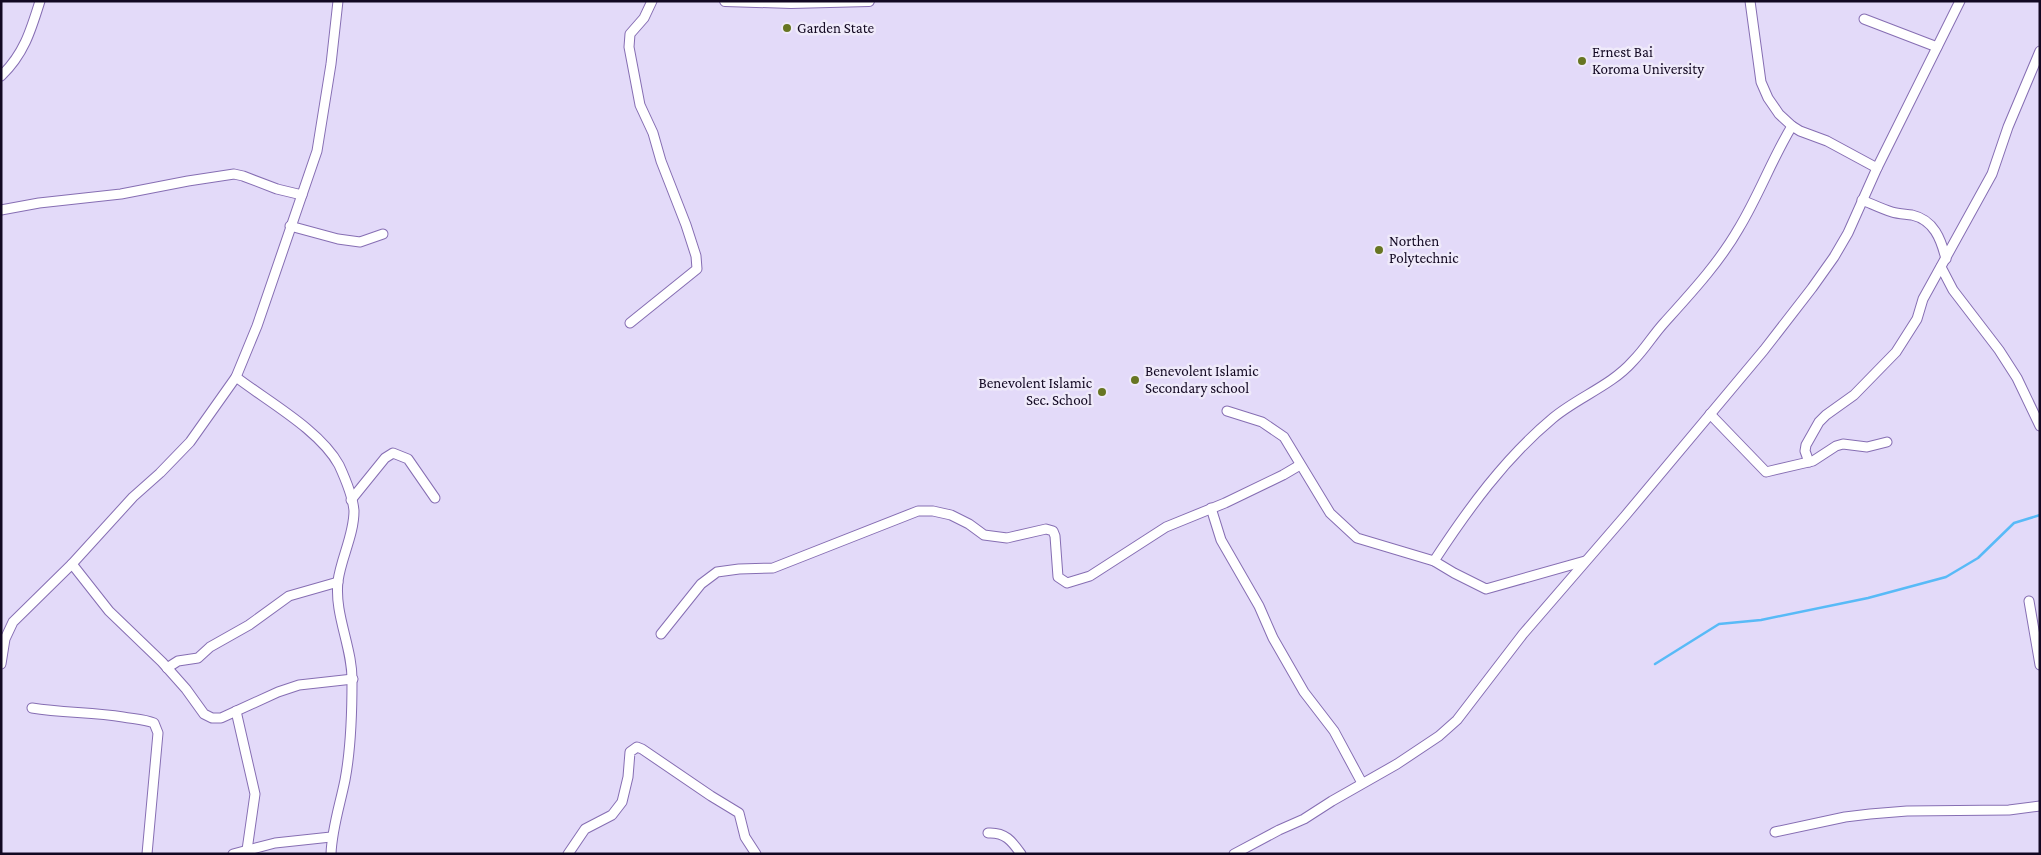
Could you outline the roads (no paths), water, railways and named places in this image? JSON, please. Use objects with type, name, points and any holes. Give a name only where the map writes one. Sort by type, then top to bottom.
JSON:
[{"type":"main road","points":[[725,1],[869,1]]},
{"type":"street","points":[[1,76],[24,47],[40,1]]},
{"type":"street","points":[[1,664],[5,639],[13,622],[72,564],[132,497],[160,473],[190,442],[236,377],[257,326],[317,151],[331,64],[338,1]]},
{"type":"street","points":[[630,323],[697,269],[696,256],[686,225],[661,162],[653,133],[640,105],[630,55],[628,40],[630,34],[644,18],[652,1]]},
{"type":"street","points":[[1750,1],[1749,9],[1762,82],[1768,98],[1779,114],[1792,126],[1827,141],[1877,168]]},
{"type":"street","points":[[1234,854],[1304,819],[1397,764],[1439,736],[1457,720],[1523,634],[1710,414],[1834,258],[1960,1]]},
{"type":"street","points":[[1864,19],[1937,47]]},
{"type":"street","points":[[1809,462],[1806,445],[1826,415],[1854,395],[1896,352],[1917,319],[1923,299],[1992,174],[2008,127],[2040,50]]},
{"type":"street","points":[[1434,561],[1484,489],[1510,460],[1551,419],[1619,374],[1634,361],[1694,291],[1719,259],[1740,227],[1792,126]]},
{"type":"street","points":[[1,210],[39,203],[120,194],[234,174],[277,189],[302,195]]},
{"type":"street","points":[[1862,200],[1892,212],[1913,215],[1926,221],[1936,230],[1941,240],[1944,263],[1953,290],[2000,350],[2017,378],[2040,426]]},
{"type":"street","points":[[290,226],[338,239],[360,242],[384,234]]},
{"type":"street","points":[[236,377],[296,419],[324,445],[338,464],[354,511],[338,582],[339,609],[348,646],[352,679],[351,728],[345,779],[331,837],[330,854]]},
{"type":"street","points":[[1227,411],[1262,422],[1272,427],[1284,437],[1330,513],[1357,538],[1434,561],[1486,589],[1586,561]]},
{"type":"street","points":[[1710,414],[1766,472],[1809,462],[1820,458],[1828,449],[1843,444],[1867,448],[1887,442]]},
{"type":"street","points":[[351,500],[385,458],[393,453],[408,459],[435,498]]},
{"type":"street","points":[[661,634],[701,584],[717,572],[773,568],[918,511],[933,511],[951,515],[969,524],[984,535],[1007,538],[1046,529],[1053,531],[1058,577],[1067,583],[1090,576],[1166,527],[1284,475],[1300,465]]},
{"type":"street","points":[[1211,508],[1221,540],[1259,606],[1273,638],[1304,692],[1334,731],[1362,783]]},
{"type":"street","points":[[72,564],[109,611],[167,668],[204,714],[212,718],[220,718],[298,685],[352,679]]},
{"type":"street","points":[[167,668],[178,661],[198,658],[210,647],[249,625],[289,596],[338,582]]},
{"type":"street","points":[[2029,601],[2040,665]]},
{"type":"street","points":[[32,708],[61,713],[110,715],[148,720],[154,723],[158,732],[146,854]]},
{"type":"street","points":[[236,711],[255,794],[247,850]]},
{"type":"street","points":[[568,854],[585,829],[612,815],[622,802],[628,777],[630,752],[637,747],[739,813],[745,837],[756,854]]},
{"type":"street","points":[[1775,832],[1845,816],[1907,811],[2009,810],[2040,806]]},
{"type":"street","points":[[988,833],[998,832],[1012,840],[1021,854]]},
{"type":"street","points":[[233,854],[275,843],[331,837]]},
{"type":"waterway","points":[[1655,664],[1719,624],[1761,620],[1868,598],[1946,577],[1978,558],[2014,523],[2040,515]]},
{"type":"place","name":"Garden State","points":[[787,28]]},
{"type":"place","name":"Ernest Bai Koroma University","points":[[1582,61]]},
{"type":"place","name":"Northen Polytechnic","points":[[1379,250]]},
{"type":"place","name":"Benevolent Islamic Secondary school","points":[[1135,380]]},
{"type":"place","name":"Benevolent Islamic Sec. School","points":[[1102,392]]}]
